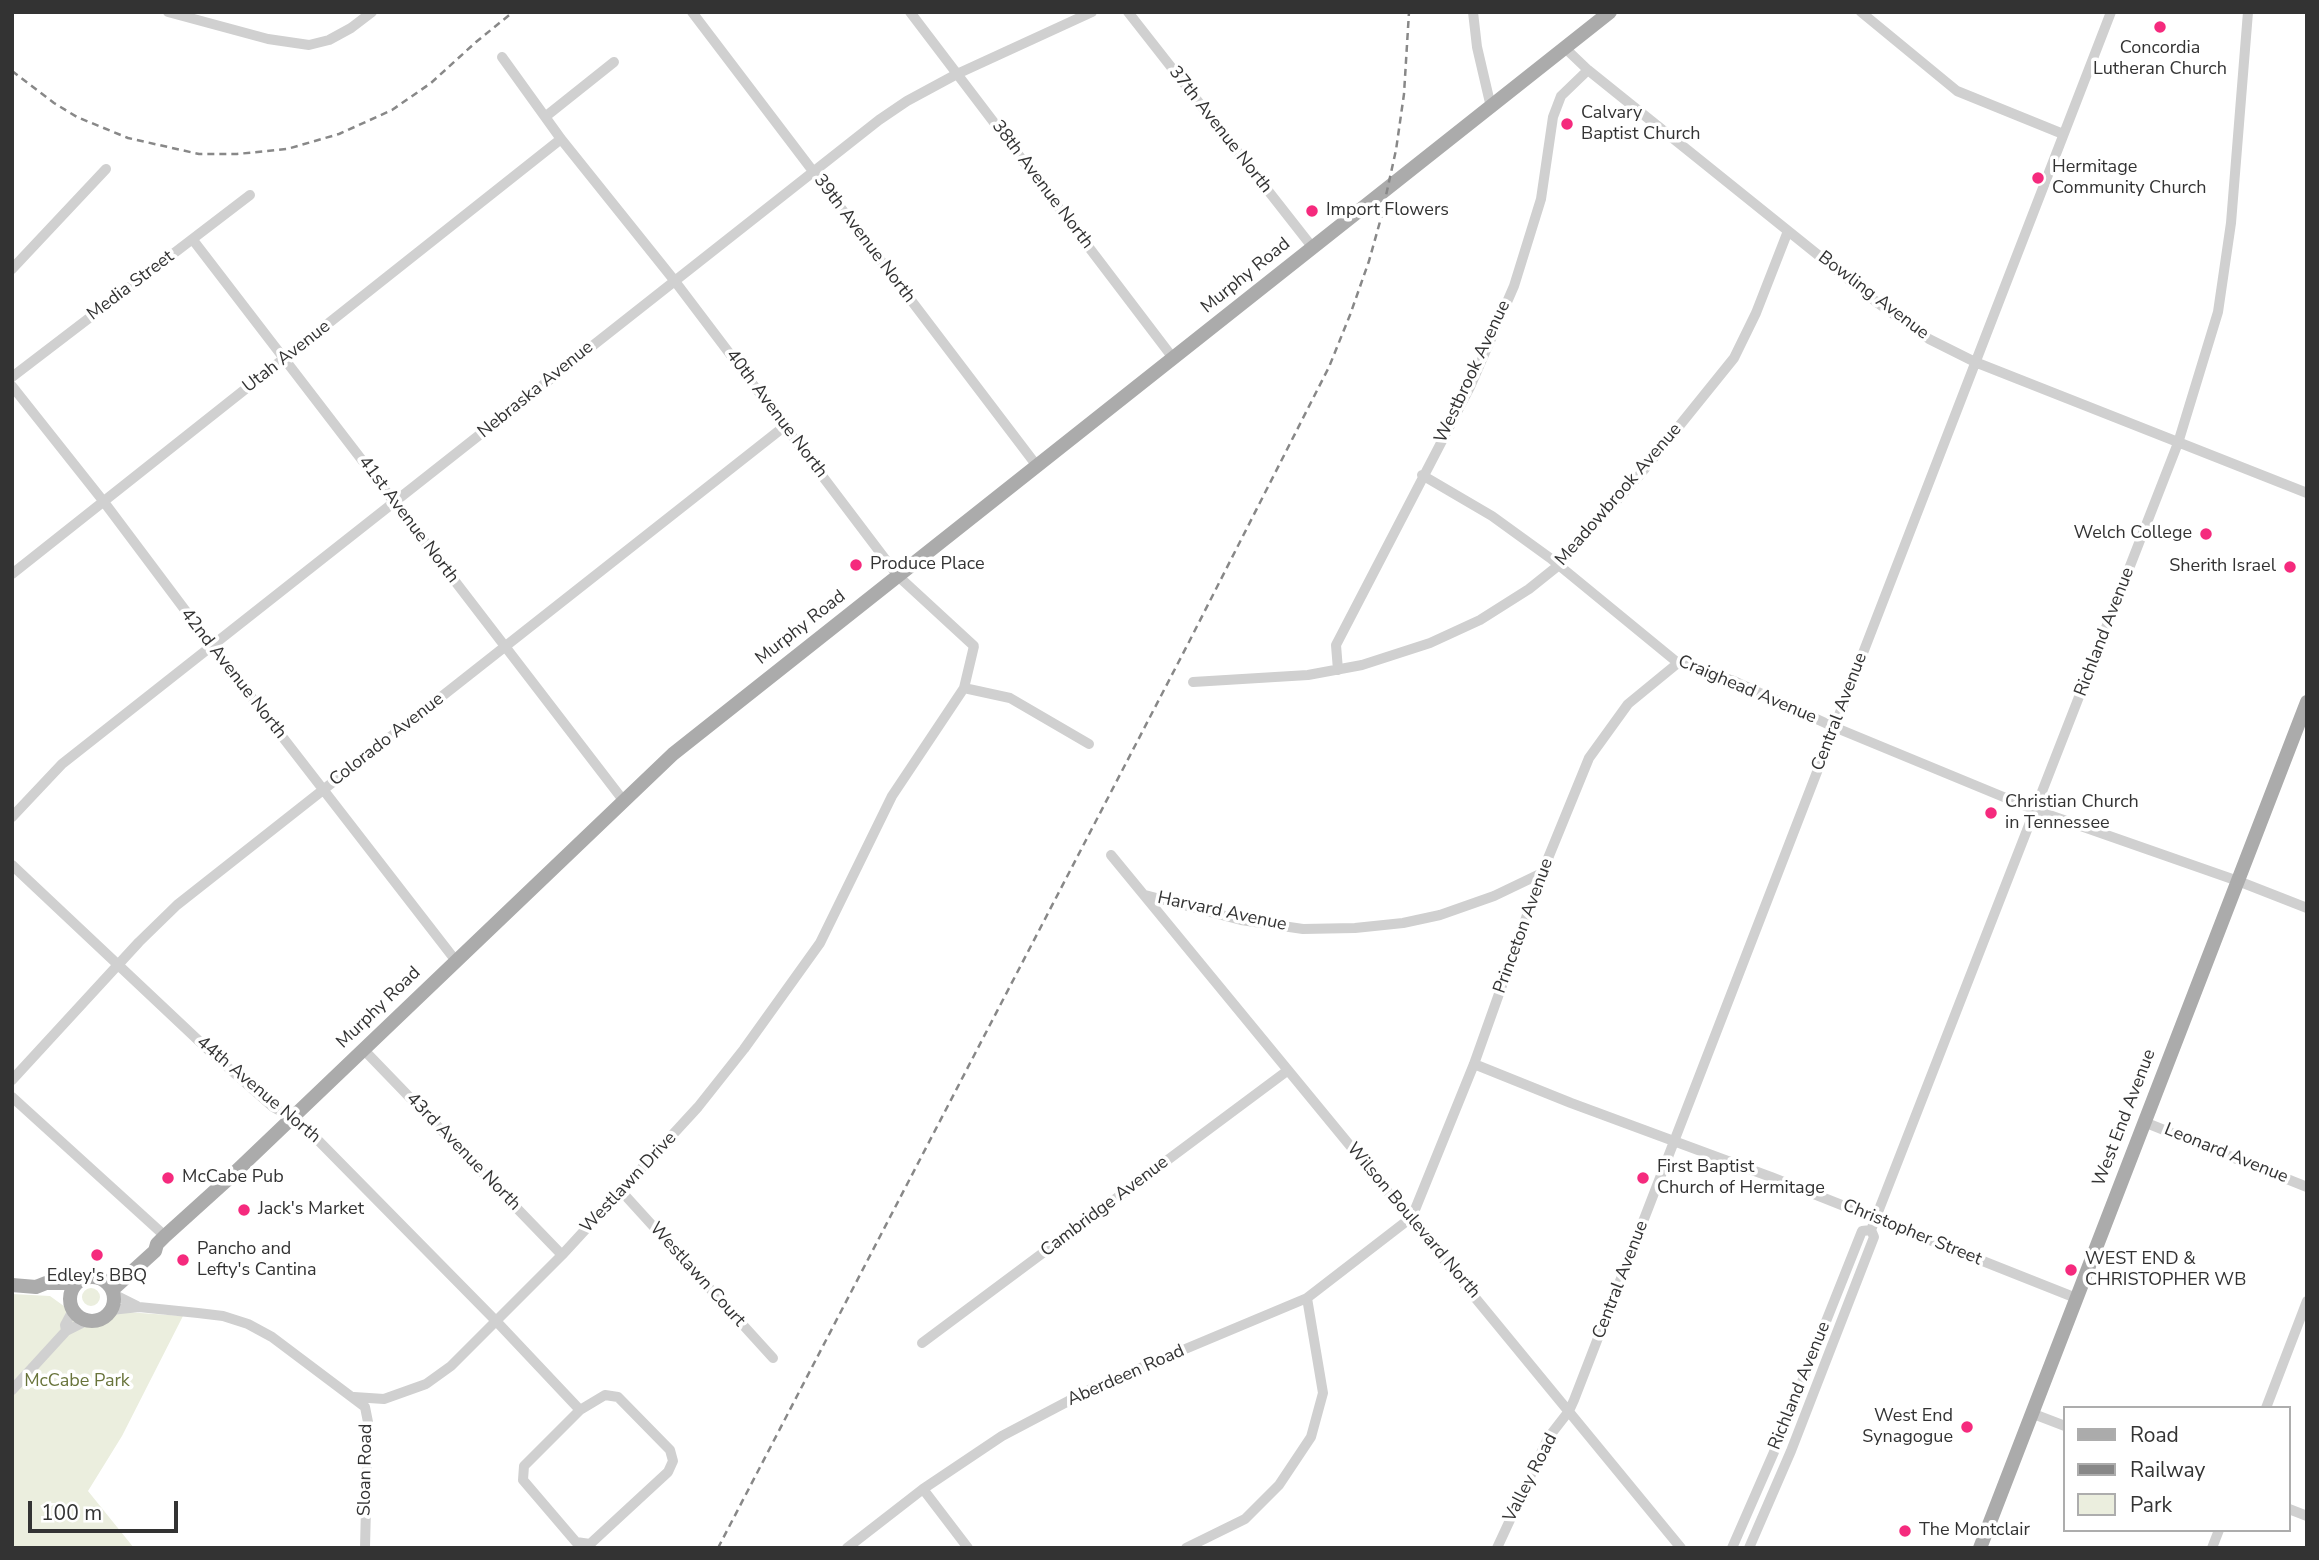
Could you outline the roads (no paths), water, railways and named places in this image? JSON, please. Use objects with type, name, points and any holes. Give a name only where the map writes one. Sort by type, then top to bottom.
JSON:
[{"type":"main road","name":"Murphy Road","points":[[113,1292],[155,1251],[161,1240],[673,754],[1610,12]]},
{"type":"main road","name":"West End Avenue","points":[[1980,1548],[2307,702]]},
{"type":"main road","name":"Murphy Road","points":[[100,1278],[119,1271],[148,1244],[161,1240]]},
{"type":"main road","points":[[36,1287],[40,1291],[58,1294],[71,1305],[79,1317],[88,1320],[100,1319],[110,1310],[113,1292],[100,1278],[85,1277],[76,1283],[71,1291],[71,1305]]},
{"type":"main road","points":[[12,1285],[36,1287],[46,1283],[76,1283]]},
{"type":"street","points":[[168,12],[204,16],[268,39],[309,45],[329,40],[372,12]]},
{"type":"street","name":"39th Avenue North","points":[[692,12],[1037,466]]},
{"type":"street","name":"38th Avenue North","points":[[910,12],[1173,358]]},
{"type":"street","name":"Nebraska Avenue","points":[[12,817],[62,764],[879,120],[957,74],[1092,12]]},
{"type":"street","name":"37th Avenue North","points":[[1128,12],[1313,248]]},
{"type":"street","points":[[1473,12],[1477,47],[1491,107]]},
{"type":"street","points":[[1861,12],[1957,91],[2063,134]]},
{"type":"street","name":"Central Avenue","points":[[1569,1411],[2110,12]]},
{"type":"street","name":"Richland Avenue","points":[[1749,1548],[1791,1451],[1870,1250],[1874,1237],[1873,1224],[2178,443],[2218,312],[2231,223],[2248,12]]},
{"type":"street","name":"Bowling Avenue","points":[[1565,48],[1903,323],[1975,362],[2307,493]]},
{"type":"street","points":[[502,57],[545,117],[614,62]]},
{"type":"street","name":"Westbrook Avenue","points":[[1338,670],[1336,645],[1470,387],[1514,286],[1541,199],[1553,117],[1561,96],[1588,69]]},
{"type":"street","name":"40th Avenue North","points":[[545,117],[674,280],[898,576],[974,646],[964,688]]},
{"type":"street","name":"Utah Avenue","points":[[12,574],[561,139]]},
{"type":"street","points":[[12,269],[106,169]]},
{"type":"street","name":"Media Street","points":[[12,377],[250,195]]},
{"type":"street","name":"Meadowbrook Avenue","points":[[1193,682],[1308,675],[1362,665],[1430,643],[1480,620],[1530,589],[1559,565],[1638,477],[1734,358],[1756,313],[1788,231]]},
{"type":"street","name":"41st Avenue North","points":[[193,240],[624,800]]},
{"type":"street","name":"42nd Avenue North","points":[[12,386],[456,961]]},
{"type":"street","name":"Colorado Avenue","points":[[12,1080],[177,905],[785,426]]},
{"type":"street","name":"Craighead Avenue","points":[[1422,475],[1492,516],[1559,565],[1678,663],[1734,681],[1834,727],[2035,810],[2307,908]]},
{"type":"street","name":"Princeton Avenue","points":[[1412,1217],[1474,1064],[1542,873],[1589,758],[1628,704],[1678,663]]},
{"type":"street","points":[[964,688],[1010,698],[1089,744]]},
{"type":"street","name":"Westlawn Drive","points":[[354,1397],[384,1399],[426,1384],[451,1366],[562,1255],[698,1107],[744,1049],[820,943],[892,796],[964,688]]},
{"type":"street","name":"Wilson Boulevard North","points":[[1111,855],[1287,1070],[1412,1217],[1681,1548]]},
{"type":"street","name":"44th Avenue North","points":[[12,865],[216,1057],[273,1107],[301,1123],[497,1322],[579,1410]]},
{"type":"street","name":"Harvard Avenue","points":[[1145,895],[1241,920],[1303,929],[1355,928],[1403,923],[1440,915],[1494,896],[1542,873]]},
{"type":"street","name":"43rd Avenue North","points":[[363,1049],[562,1255]]},
{"type":"street","name":"Christopher Street","points":[[1474,1064],[1675,1142],[1873,1224],[2076,1298]]},
{"type":"street","name":"Cambridge Avenue","points":[[922,1343],[1287,1070]]},
{"type":"street","points":[[12,1097],[161,1240]]},
{"type":"street","name":"Leonard Avenue","points":[[2144,1122],[2307,1187]]},
{"type":"street","name":"Westlawn Court","points":[[622,1192],[773,1358]]},
{"type":"street","name":"Aberdeen Road","points":[[847,1548],[923,1489],[1002,1436],[1097,1386],[1307,1298],[1412,1217]]},
{"type":"street","name":"Richland Avenue","points":[[1732,1548],[1774,1452],[1862,1231],[1873,1224]]},
{"type":"street","points":[[113,1292],[139,1307]]},
{"type":"street","points":[[1186,1548],[1245,1519],[1279,1485],[1311,1437],[1323,1393],[1307,1298]]},
{"type":"street","points":[[2267,1406],[2307,1301]]},
{"type":"street","points":[[66,1331],[65,1325],[71,1305]]},
{"type":"street","points":[[110,1310],[139,1307],[223,1316],[248,1324],[272,1337],[354,1397]]},
{"type":"street","points":[[12,1390],[66,1331],[88,1320]]},
{"type":"street","points":[[605,1395],[618,1397],[670,1450],[673,1461],[668,1472],[590,1544],[576,1542],[523,1480],[524,1466],[579,1410],[605,1395]]},
{"type":"street","name":"Sloan Road","points":[[354,1397],[365,1407],[368,1422],[365,1548]]},
{"type":"street","name":"Valley Road","points":[[1497,1548],[1548,1438],[1569,1411]]},
{"type":"street","points":[[2031,1413],[2064,1426]]},
{"type":"street","points":[[923,1489],[968,1548]]},
{"type":"railway","points":[[12,71],[77,117],[128,138],[199,154],[237,154],[287,149],[339,134],[392,110],[431,83],[513,12]]},
{"type":"railway","points":[[718,1548],[1329,367],[1369,261],[1381,218],[1396,150],[1404,94],[1409,12]]},
{"type":"place","name":"Concordia Lutheran Church","points":[[2160,27]]},
{"type":"place","name":"Calvary Baptist Church","points":[[1567,124]]},
{"type":"place","name":"Hermitage Community Church","points":[[2038,178]]},
{"type":"place","name":"Import Flowers","points":[[1312,211]]},
{"type":"place","name":"Welch College","points":[[2206,534]]},
{"type":"place","name":"Produce Place","points":[[856,565]]},
{"type":"place","name":"Sherith Israel","points":[[2290,567]]},
{"type":"place","name":"Christian Church in Tennessee","points":[[1991,813]]},
{"type":"place","name":"McCabe Pub","points":[[168,1178]]},
{"type":"place","name":"First Baptist Church of Hermitage","points":[[1643,1178]]},
{"type":"place","name":"Jack's Market","points":[[244,1210]]},
{"type":"place","name":"Edley's BBQ","points":[[97,1255]]},
{"type":"place","name":"Pancho and Lefty's Cantina","points":[[183,1260]]},
{"type":"place","name":"WEST END & CHRISTOPHER WB","points":[[2071,1270]]},
{"type":"place","name":"West End Synagogue","points":[[1967,1427]]},
{"type":"place","name":"The Montclair","points":[[1905,1531]]},
{"type":"park label","name":"McCabe Park","points":[[77,1382]]}]
